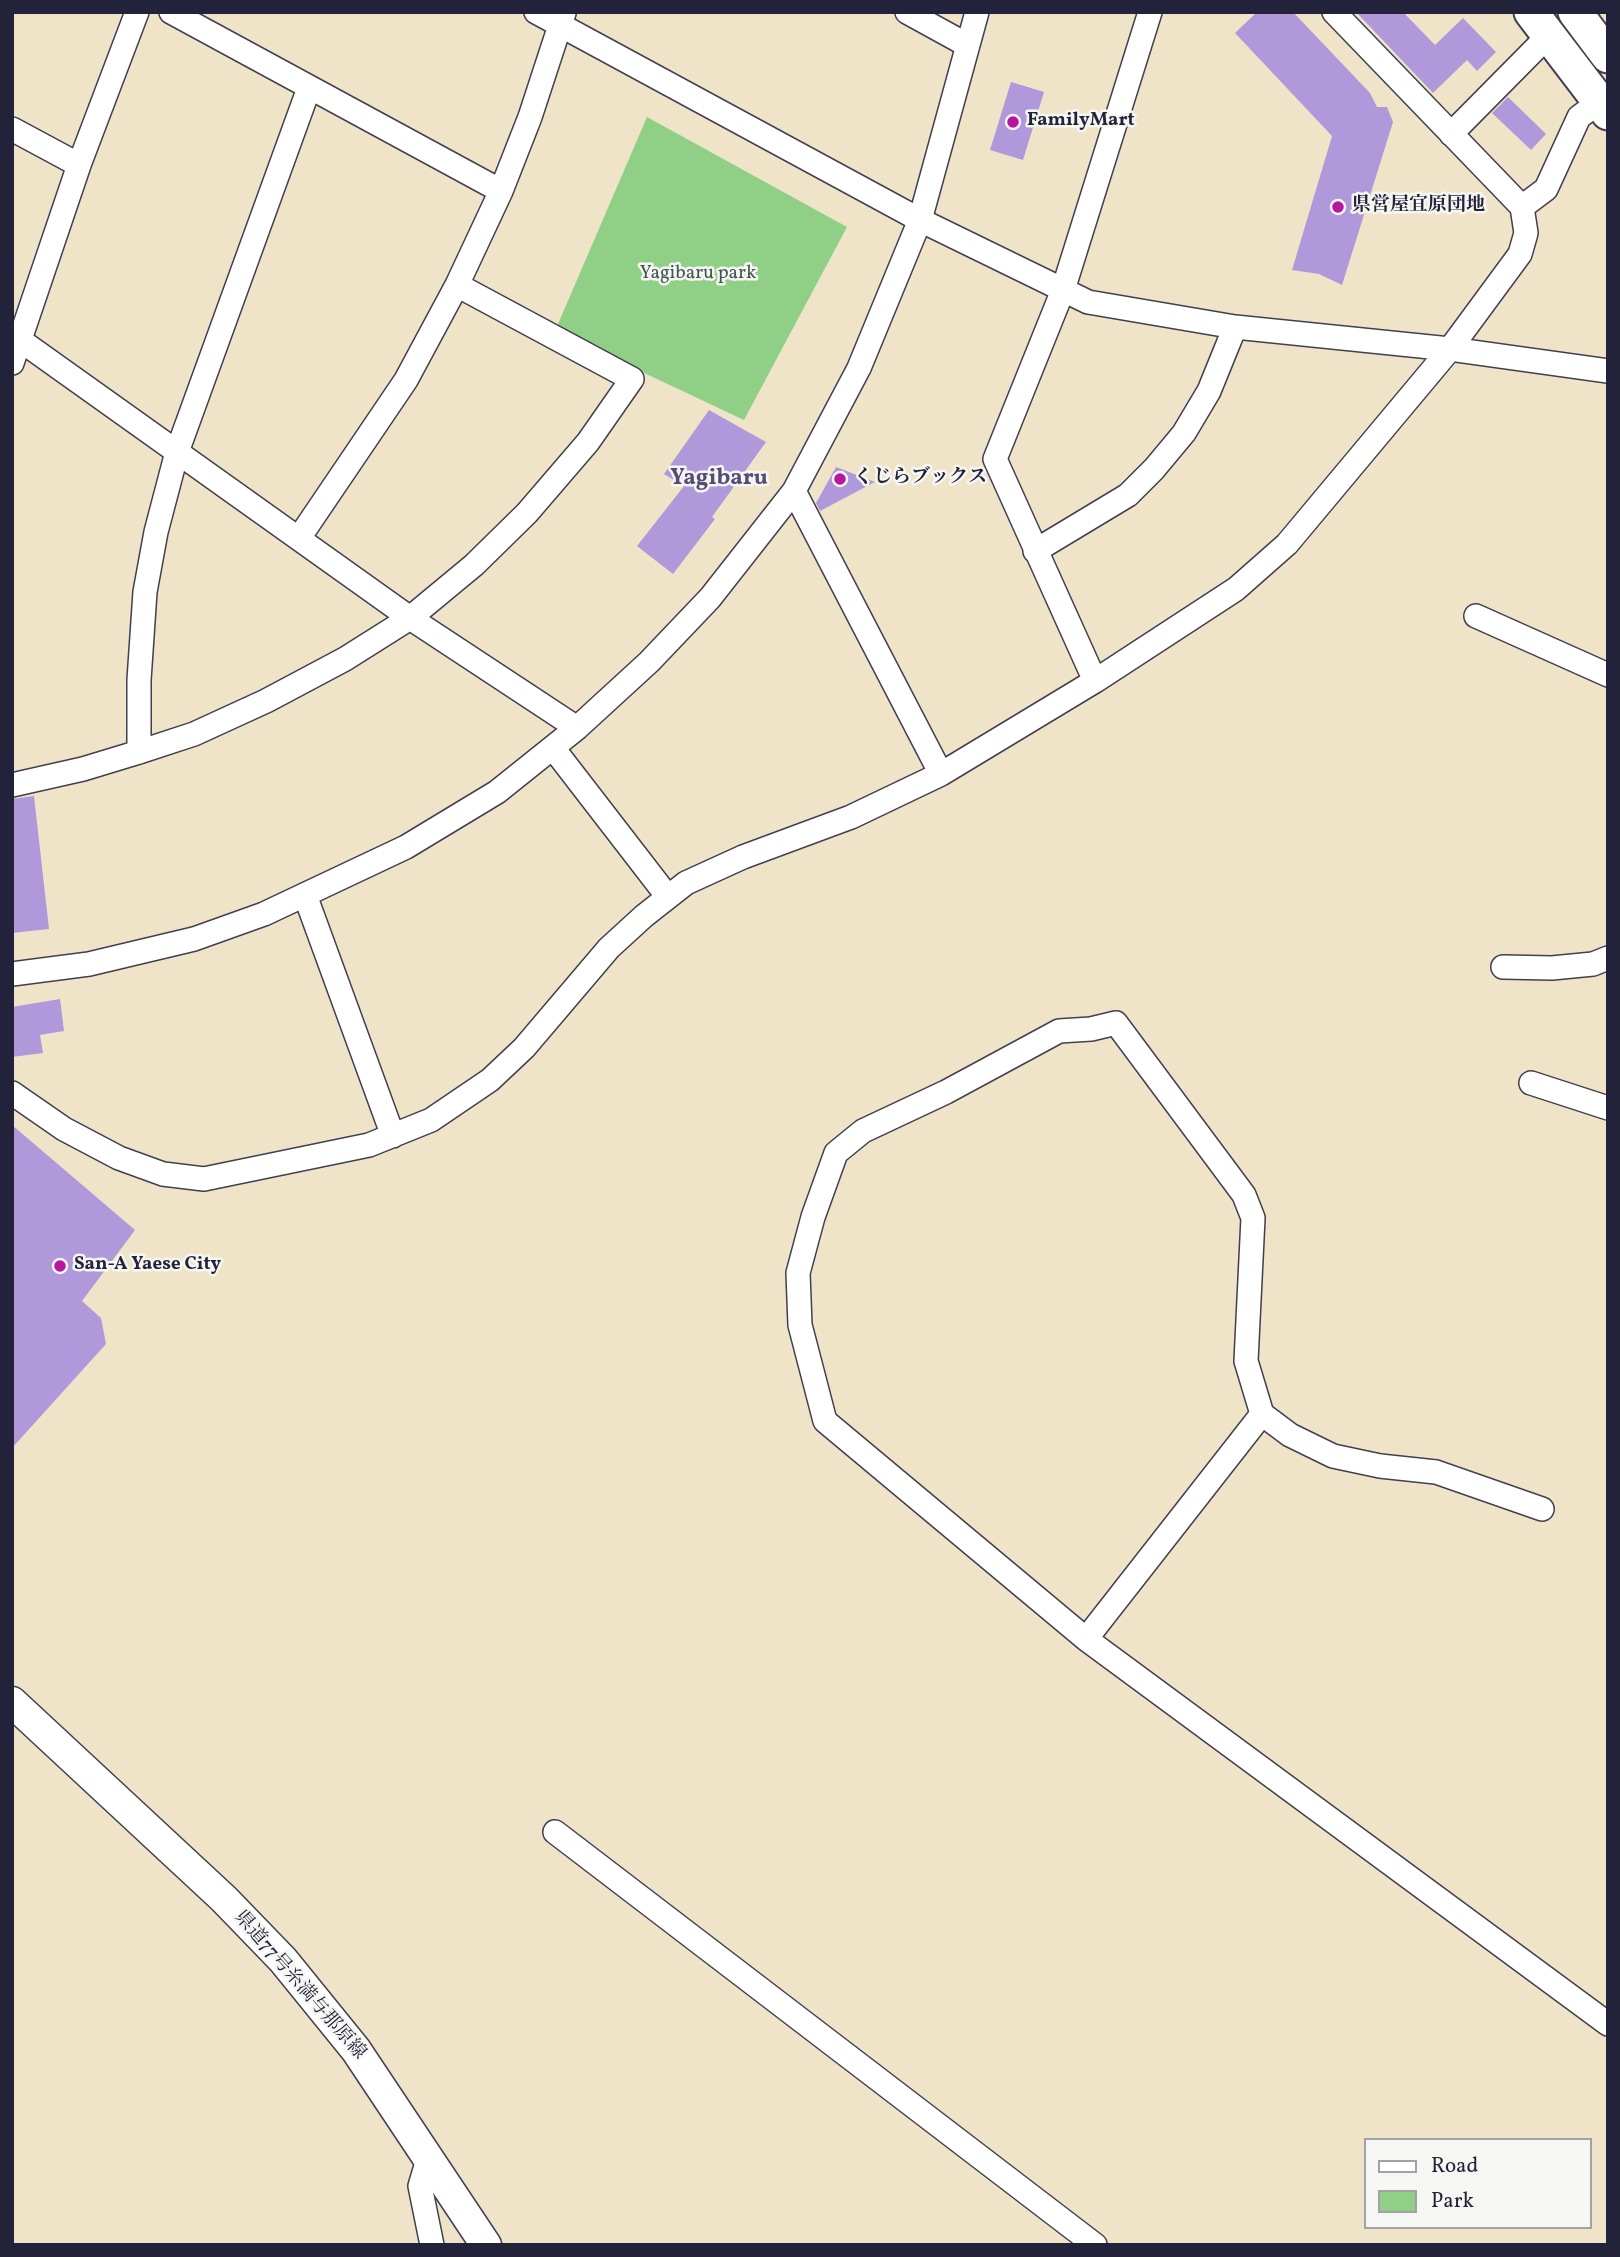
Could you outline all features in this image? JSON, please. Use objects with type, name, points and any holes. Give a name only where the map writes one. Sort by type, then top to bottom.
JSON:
[{"type":"highway","points":[[1575,12],[1608,56]]},
{"type":"highway","points":[[1539,24],[1603,108]]},
{"type":"main road","name":"県道77号糸満与那原線","points":[[12,1702],[224,1899],[283,1961],[356,2050],[486,2245]]},
{"type":"street","points":[[12,363],[79,165],[137,12]]},
{"type":"street","points":[[171,12],[501,191]]},
{"type":"street","points":[[536,12],[562,19],[920,220],[1088,302],[1235,327],[1450,349],[1608,371]]},
{"type":"street","points":[[907,12],[967,45]]},
{"type":"street","points":[[12,974],[89,964],[194,939],[305,895],[406,848],[497,792],[577,728],[649,662],[710,598],[794,491],[859,368],[920,220],[977,12]]},
{"type":"street","points":[[1095,681],[995,459],[1063,290],[1150,12]]},
{"type":"street","points":[[12,1093],[64,1129],[120,1158],[163,1174],[204,1180],[369,1145],[393,1136],[431,1120],[490,1080],[524,1048],[609,948],[687,883],[743,858],[851,817],[941,774],[1095,681],[1236,589],[1287,544],[1450,349],[1520,254],[1526,233],[1522,207],[1334,12]]},
{"type":"street","points":[[299,538],[406,380],[457,285],[501,191],[530,117],[562,19]]},
{"type":"street","points":[[1451,134],[1539,24]]},
{"type":"street","points":[[139,752],[139,680],[145,592],[156,532],[177,452],[309,88]]},
{"type":"street","points":[[1522,207],[1546,189],[1579,117],[1603,108]]},
{"type":"street","points":[[12,129],[79,165]]},
{"type":"street","points":[[12,785],[139,752],[194,734],[266,701],[345,659],[410,618],[474,565],[527,513],[588,442],[632,379],[457,285]]},
{"type":"street","points":[[1035,551],[1117,502],[1154,469],[1184,433],[1209,391],[1235,327]]},
{"type":"street","points":[[20,340],[410,618],[577,728]]},
{"type":"street","points":[[794,491],[941,774]]},
{"type":"street","points":[[1476,616],[1608,675]]},
{"type":"street","points":[[553,748],[668,897]]},
{"type":"street","points":[[305,895],[393,1136]]},
{"type":"street","points":[[1503,967],[1566,967],[1592,964],[1608,958]]},
{"type":"street","points":[[1542,1509],[1436,1472],[1380,1466],[1333,1456],[1290,1435],[1262,1414],[1246,1361],[1253,1218],[1249,1207],[1244,1195],[1116,1023],[1091,1029],[1059,1031],[946,1092],[863,1131],[836,1153],[813,1217],[798,1273],[800,1325],[825,1421],[1086,1639],[1608,2024]]},
{"type":"street","points":[[1531,1083],[1608,1108]]},
{"type":"street","points":[[1086,1639],[1262,1414]]},
{"type":"street","points":[[555,1832],[1095,2245]]},
{"type":"street","points":[[429,2156],[420,2186],[432,2245]]},
{"type":"green space","name":"Yagibaru park","points":[[647,117],[847,227],[744,420],[555,331]]},
{"type":"building","name":"県営屋宜原団地","points":[[1257,12],[1293,12],[1370,93],[1377,107],[1387,107],[1393,122],[1342,285],[1319,274],[1292,270],[1332,136],[1235,33]]},
{"type":"building","points":[[1356,12],[1403,12],[1435,45],[1463,18],[1496,52],[1477,71],[1467,60],[1433,93]]},
{"type":"building","points":[[1011,82],[1044,92],[1023,160],[990,150]]},
{"type":"building","points":[[1508,97],[1546,134],[1531,150],[1492,113]]},
{"type":"building","points":[[709,410],[766,442],[712,517],[715,519],[673,574],[637,546],[684,486],[664,474]]},
{"type":"building","points":[[836,467],[875,482],[820,511],[816,503]]},
{"type":"building","points":[[34,796],[49,929],[12,933],[12,799]]},
{"type":"building","points":[[60,999],[64,1031],[40,1035],[43,1053],[12,1057],[12,1007]]},
{"type":"building","name":"San-A Yaese City","points":[[12,1125],[135,1230],[82,1301],[101,1318],[106,1344],[12,1448]]},
{"type":"place","name":"FamilyMart","points":[[1013,122]]},
{"type":"place","name":"県営屋宜原団地","points":[[1338,207]]},
{"type":"place","name":"くじらブックス","points":[[840,479]]},
{"type":"place","name":"San-A Yaese City","points":[[60,1266]]},
{"type":"district","name":"Yagibaru","points":[[719,480]]}]
